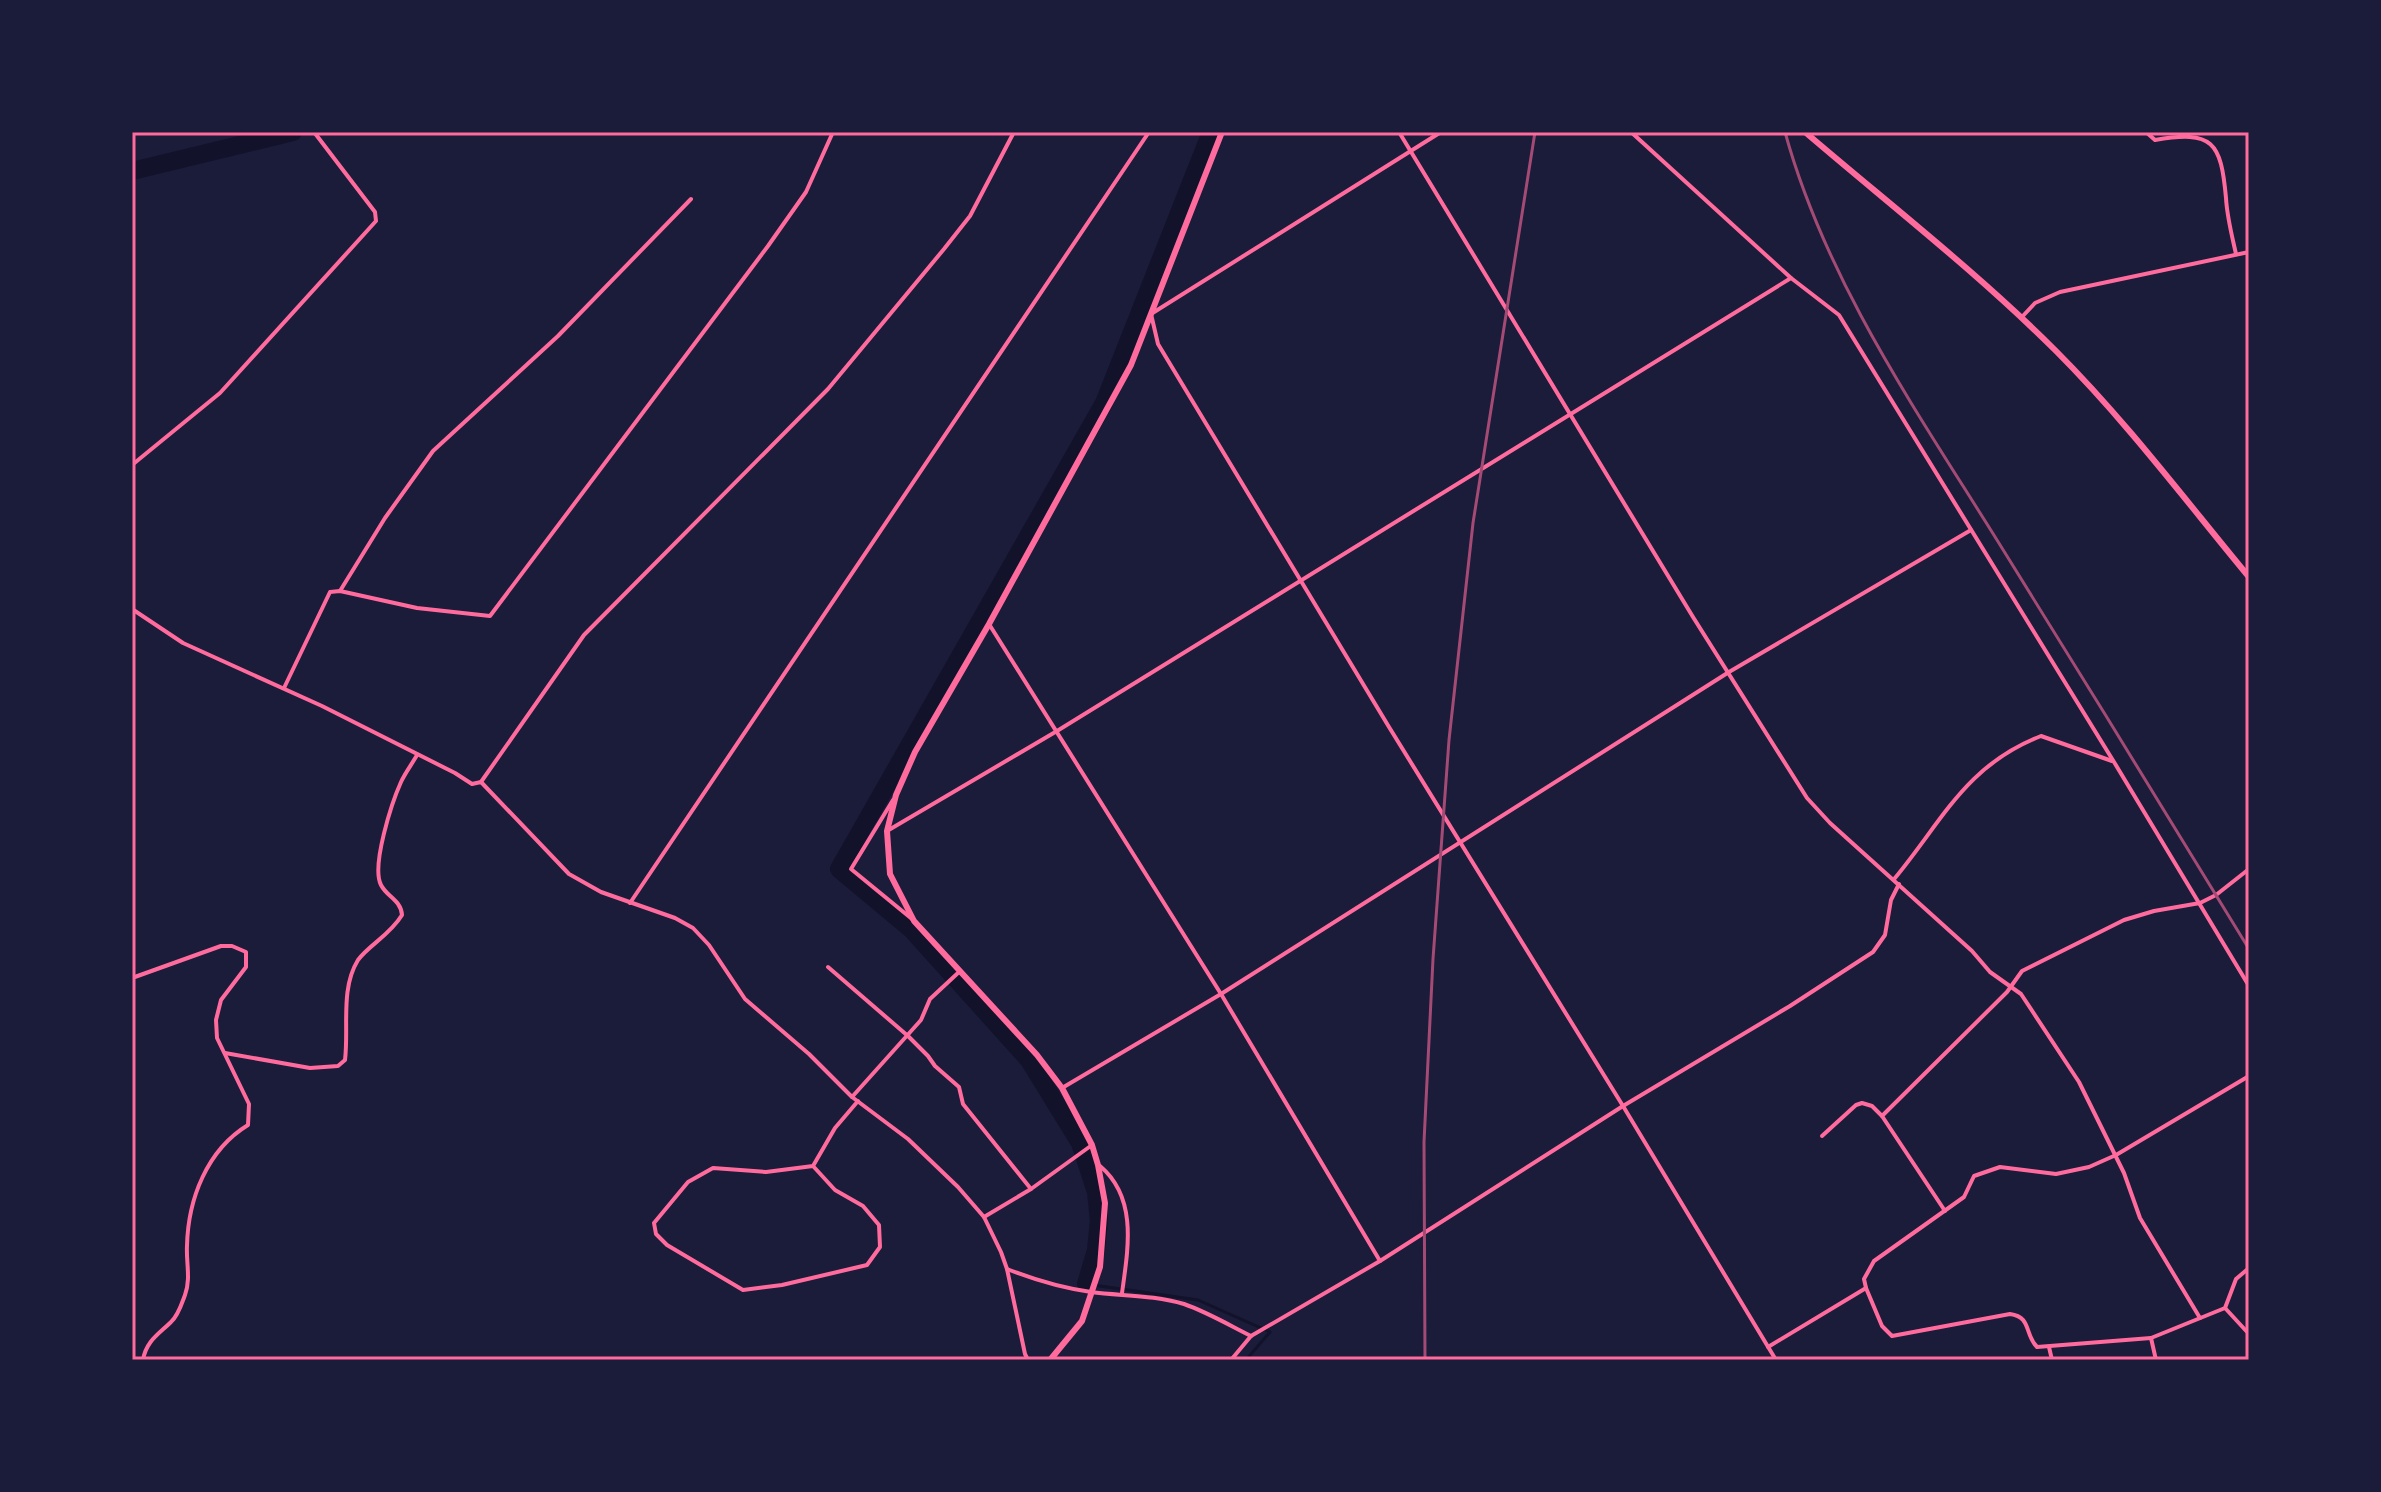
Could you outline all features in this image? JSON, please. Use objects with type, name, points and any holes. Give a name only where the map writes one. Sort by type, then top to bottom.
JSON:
[{"type":"street","points":[[132,465],[220,393],[376,221],[375,212],[314,132]]},
{"type":"street","points":[[284,688],[330,592],[340,591],[417,608],[490,616],[768,246],[806,192],[833,132]]},
{"type":"street","points":[[132,609],[183,643],[284,688],[472,784],[481,782],[584,635],[828,389],[944,249],[970,216],[1014,132]]},
{"type":"street","points":[[629,904],[1149,132]]},
{"type":"street","points":[[1050,1360],[1082,1321],[1100,1267],[1105,1203],[1092,1145],[1062,1088],[1037,1055],[914,921],[851,869],[896,795],[915,752],[1131,365],[1222,132]]},
{"type":"street","points":[[1399,132],[1807,798],[1830,823],[1972,951],[1990,972],[2021,994],[2079,1082],[2116,1155],[2140,1218],[2200,1318]]},
{"type":"street","points":[[1151,314],[1441,132]]},
{"type":"street","points":[[1631,132],[1791,278],[1839,315],[2249,986]]},
{"type":"street","points":[[1805,132],[2057,352],[2249,577]]},
{"type":"street","points":[[2146,132],[2155,140],[2196,137],[2210,142],[2218,153],[2226,179],[2226,198],[2236,254]]},
{"type":"street","points":[[340,591],[385,518],[433,451],[558,336],[691,199]]},
{"type":"street","points":[[2021,318],[2035,303],[2060,292],[2249,252]]},
{"type":"street","points":[[887,831],[1057,731],[1791,278]]},
{"type":"street","points":[[1151,314],[1158,344],[1776,1360]]},
{"type":"street","points":[[1062,1088],[1221,994],[1729,672],[1971,530]]},
{"type":"street","points":[[989,624],[1221,994],[1380,1261]]},
{"type":"street","points":[[1894,879],[1969,781],[2022,743],[2041,736],[2114,762]]},
{"type":"street","points":[[225,1053],[310,1068],[338,1066],[345,1060],[350,975],[360,958],[382,940],[402,915],[397,902],[381,886],[378,865],[401,782],[417,755]]},
{"type":"street","points":[[481,782],[569,874],[629,904],[675,918],[693,928],[709,945],[745,999],[809,1054],[852,1097],[908,1139],[984,1217],[1007,1269],[1028,1360]]},
{"type":"street","points":[[896,795],[887,831],[890,874],[914,921]]},
{"type":"street","points":[[1882,1116],[2007,992],[2022,971],[2124,920],[2200,903],[2216,895],[2249,869]]},
{"type":"street","points":[[1231,1360],[1251,1336],[1380,1261],[1873,952],[1885,935],[1891,900],[1899,884]]},
{"type":"street","points":[[132,978],[221,946],[232,946],[246,952],[246,967],[221,1000],[216,1020],[217,1038],[249,1104],[248,1125],[234,1134],[209,1164],[190,1207],[186,1247],[187,1291],[174,1321],[155,1334],[143,1360]]},
{"type":"street","points":[[828,967],[908,1036],[959,1087],[963,1104],[1031,1189]]},
{"type":"street","points":[[852,1097],[921,1020],[930,999],[960,972]]},
{"type":"street","points":[[2249,1076],[2116,1155],[2089,1167],[2056,1174],[2000,1167],[1987,1169],[1974,1176],[1964,1197],[1874,1261],[1864,1279],[1882,1326],[1892,1336],[2010,1314],[2020,1315],[2027,1321],[2032,1344],[2049,1347],[2151,1338],[2225,1308],[2236,1279],[2249,1268]]},
{"type":"street","points":[[813,1166],[835,1128],[858,1101]]},
{"type":"street","points":[[1822,1136],[1862,1103],[1872,1106],[1882,1116],[1945,1211]]},
{"type":"street","points":[[984,1217],[1031,1189],[1092,1145]]},
{"type":"street","points":[[1098,1165],[1111,1175],[1123,1194],[1129,1247],[1122,1293]]},
{"type":"street","points":[[813,1166],[835,1190],[863,1206],[879,1225],[880,1247],[867,1265],[782,1285],[743,1290],[667,1245],[656,1234],[654,1223],[672,1200],[688,1182],[713,1168],[766,1172],[813,1166]]},
{"type":"street","points":[[1007,1269],[1059,1286],[1182,1304],[1251,1336]]},
{"type":"street","points":[[1768,1347],[1866,1288]]},
{"type":"street","points":[[2225,1308],[2249,1334]]},
{"type":"street","points":[[2151,1338],[2156,1360]]},
{"type":"street","points":[[2049,1347],[2052,1360]]},
{"type":"waterway","points":[[132,171],[293,132]]},
{"type":"waterway","points":[[1086,1284],[1096,1250],[1099,1221],[1096,1192],[1080,1143],[1029,1060],[911,929],[839,869],[1104,403],[1211,132]]},
{"type":"waterway","points":[[1086,1284],[1198,1300],[1270,1332],[1246,1360]]},
{"type":"railway","points":[[1425,1360],[1424,1142],[1449,740],[1473,523],[1535,132]]},
{"type":"railway","points":[[1785,132],[1824,240],[1876,343],[2249,949]]}]
